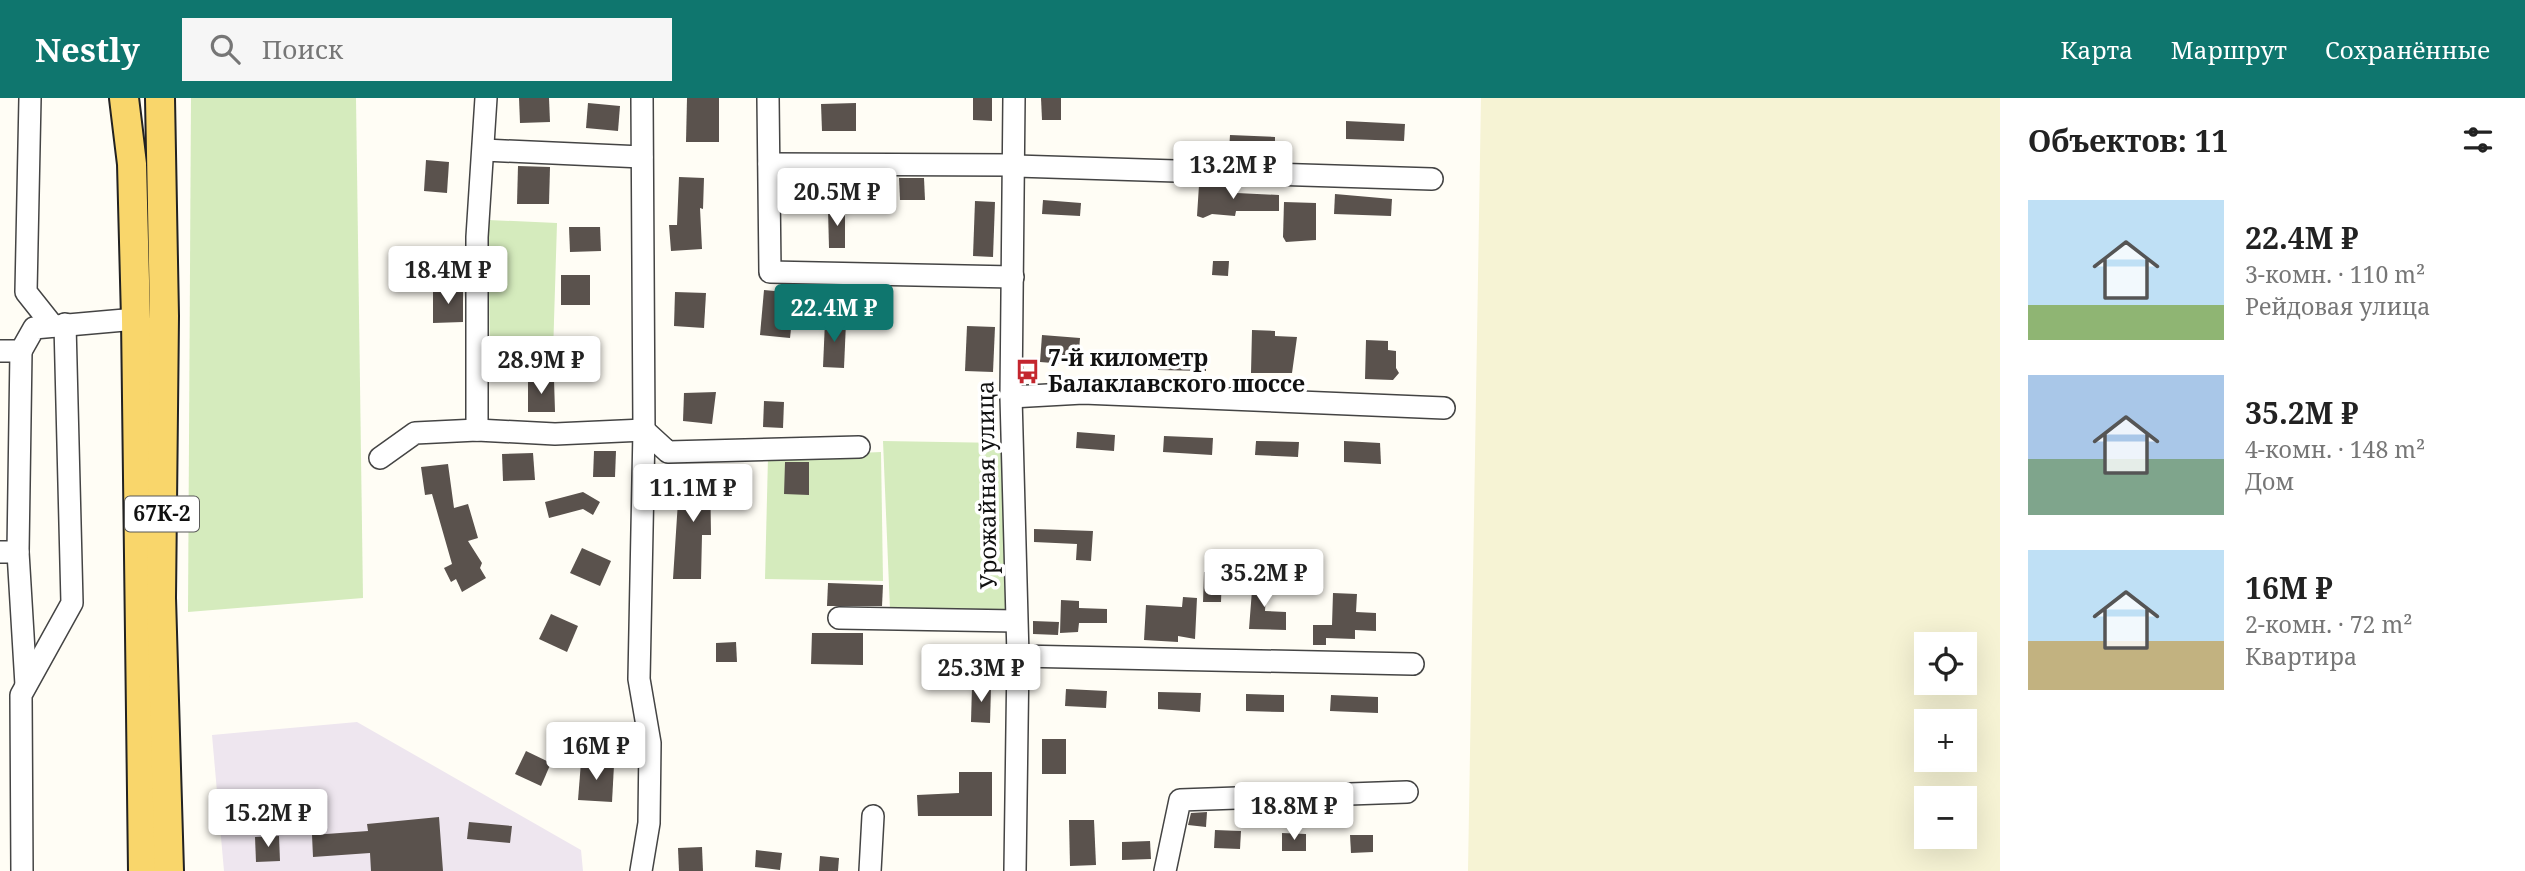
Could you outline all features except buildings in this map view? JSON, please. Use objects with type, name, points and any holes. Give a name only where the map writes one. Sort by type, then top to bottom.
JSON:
[{"type":"main road","name":"67К-2","points":[[124,98],[132,164],[136,318],[143,871]]},
{"type":"main road","name":"67К-2","points":[[160,98],[164,316],[161,598],[169,871]]},
{"type":"street","points":[[22,871],[20,695],[72,603],[59,325],[26,292],[30,98]]},
{"type":"street","points":[[477,430],[477,237],[486,98]]},
{"type":"street","points":[[642,98],[644,430],[639,679],[650,743],[649,823],[642,871]]},
{"type":"street","points":[[768,98],[770,272],[1013,277]]},
{"type":"street","name":"Урожайная улица","points":[[1014,98],[1011,397],[1018,656],[1015,871]]},
{"type":"street","points":[[484,150],[642,157]]},
{"type":"street","points":[[769,164],[1014,165],[1432,179]]},
{"type":"street","points":[[26,685],[9,552],[10,351],[34,328],[136,318]]},
{"type":"street","points":[[1011,397],[1083,393],[1444,408]]},
{"type":"street","points":[[380,458],[415,433],[477,430],[555,434],[644,430],[668,452],[859,447]]},
{"type":"street","points":[[839,618],[1016,621]]},
{"type":"street","points":[[1018,656],[1413,664]]},
{"type":"street","points":[[1165,871],[1180,800],[1407,792]]},
{"type":"street","points":[[870,871],[873,816]]},
{"type":"shaded area","points":[[1481,98],[2000,98],[2000,871],[1468,871]]},
{"type":"shaded area","points":[[357,722],[581,850],[583,871],[224,871],[212,735]]},
{"type":"green space","points":[[191,98],[356,98],[363,598],[188,612]]},
{"type":"green space","points":[[488,220],[557,223],[553,354],[490,356]]},
{"type":"green space","points":[[883,441],[1004,443],[1010,616],[890,610]]},
{"type":"green space","points":[[881,452],[883,581],[765,579],[768,457]]},
{"type":"place","name":"7-й километр Балаклавского шоссе","points":[[1028,371]]}]
